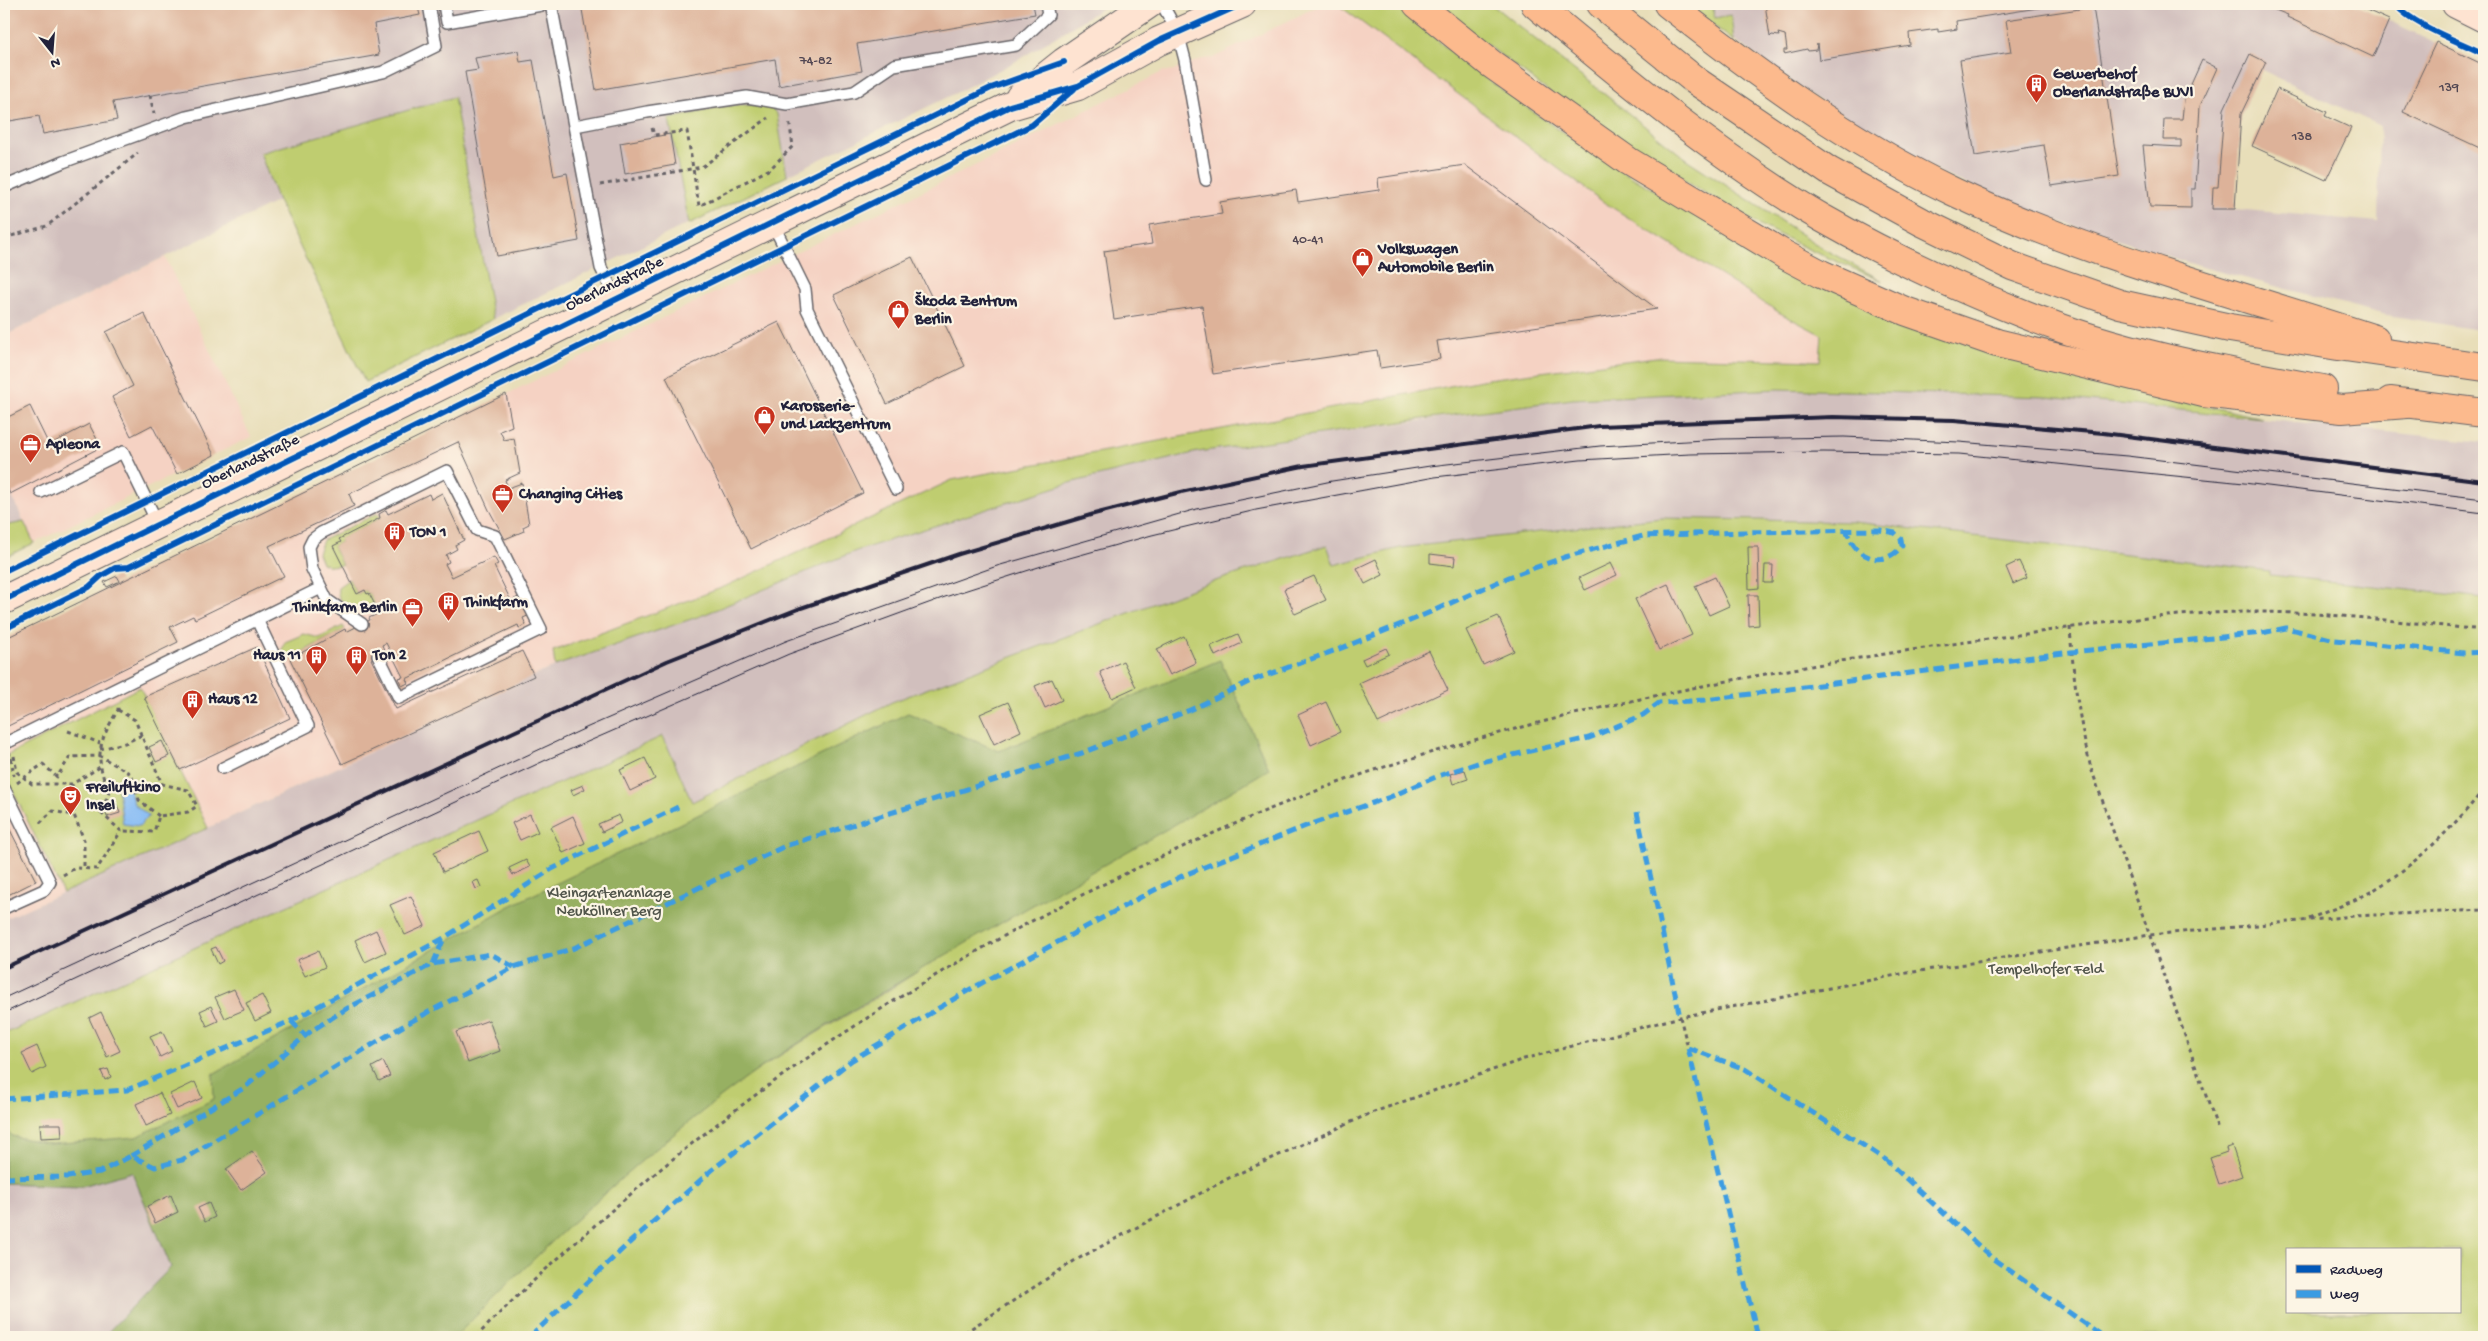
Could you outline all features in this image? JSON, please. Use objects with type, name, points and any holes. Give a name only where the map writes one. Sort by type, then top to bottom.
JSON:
[{"type":"highway","points":[[1417,4],[1490,63],[1628,161],[1785,255],[1821,274],[1905,311],[1997,343],[2203,393],[2342,409],[2407,404]]},
{"type":"highway","points":[[1535,4],[1604,61],[1746,168],[1822,218],[1926,270],[2025,315],[2102,340],[2196,367],[2407,404],[2484,413]]},
{"type":"highway","points":[[1601,4],[1696,81],[1829,170],[1922,222],[2012,266],[2120,304],[2230,328],[2484,367]]},
{"type":"highway","points":[[1668,4],[1748,67],[1815,113],[1888,157],[1954,191],[2095,250],[2446,362]]},
{"type":"street","name":"Oberlandstraße","points":[[1010,106],[1064,62],[1149,4]]},
{"type":"street","name":"Oberlandstraße","points":[[4,600],[1010,106],[1078,86],[1178,33],[1242,4]]},
{"type":"street","points":[[2456,4],[2484,18]]},
{"type":"lane","points":[[4,187],[63,162],[186,118],[383,72],[436,46],[429,4]]},
{"type":"lane","points":[[444,4],[447,22],[546,4]]},
{"type":"lane","points":[[550,4],[601,268],[617,300]]},
{"type":"lane","points":[[575,126],[647,112],[747,97],[787,104],[854,92],[894,65],[1016,45],[1048,15],[1046,4]]},
{"type":"lane","points":[[1162,4],[1178,33],[1185,60],[1206,180]]},
{"type":"lane","points":[[772,224],[805,289],[807,309],[896,490]]},
{"type":"lane","points":[[41,492],[123,452],[158,524]]},
{"type":"lane","points":[[362,624],[327,600],[309,558],[309,547],[313,539],[321,532],[447,471],[477,530],[495,536],[542,629],[399,698],[378,655]]},
{"type":"lane","points":[[8,743],[321,588]]},
{"type":"lane","points":[[223,768],[308,726],[256,620]]},
{"type":"lane","points":[[4,788],[50,882],[44,890],[4,908]]},
{"type":"path","points":[[4,238],[47,226],[157,138],[150,95]]},
{"type":"path","points":[[587,188],[693,169],[702,167],[787,104],[792,146],[770,169],[699,206],[693,169],[687,131],[654,136],[647,112]]},
{"type":"path","points":[[476,1337],[503,1309],[625,1196],[737,1108],[843,1034],[930,978],[1045,913],[1217,831],[1285,802],[1373,771],[1561,716],[1745,677],[2070,627],[2183,614],[2249,612],[2302,613],[2484,630]]},
{"type":"path","points":[[2070,627],[2072,668],[2080,724],[2091,768],[2218,1130]]},
{"type":"path","points":[[117,689],[118,710],[100,742],[100,773],[108,793],[101,813],[121,830],[154,832],[159,816]]},
{"type":"path","points":[[118,710],[136,720],[162,784]]},
{"type":"path","points":[[52,722],[72,733],[100,742]]},
{"type":"path","points":[[5,728],[16,785],[43,764],[57,777],[70,757],[100,756],[131,774],[139,800],[159,816],[188,812],[197,806],[188,790],[162,784],[136,790]]},
{"type":"path","points":[[100,749],[142,735]]},
{"type":"path","points":[[8,743],[17,772],[32,784],[72,784],[100,766]]},
{"type":"path","points":[[72,784],[74,815],[84,840],[84,868]]},
{"type":"path","points":[[2305,920],[2371,892],[2419,859],[2447,832],[2484,789]]},
{"type":"path","points":[[27,836],[52,811],[74,815]]},
{"type":"path","points":[[50,882],[75,868],[97,869],[121,830]]},
{"type":"path","points":[[958,1337],[1074,1261],[1229,1178],[1371,1112],[1524,1059],[1680,1017],[1907,973],[2150,935],[2305,920],[2484,910]]},
{"type":"path","points":[[1680,1017],[1688,1048]]},
{"type":"shaded area","points":[[4,4],[1109,4],[1018,60],[958,92],[493,319],[454,97],[260,153],[278,201],[4,336]]},
{"type":"shaded area","points":[[1322,4],[1337,4],[1602,201],[1780,313],[1822,335],[1820,361],[1656,357],[1487,379],[952,480],[724,587],[553,651],[555,666],[208,828],[4,919],[4,639],[1001,153],[1164,71],[1168,72],[1202,59],[1213,58]]},
{"type":"shaded area","points":[[1685,4],[2353,4],[2484,65],[2484,331],[2382,314],[2202,267],[2027,211],[1943,174],[1812,96]],"holes":[[[2262,70],[2380,126],[2378,222],[2235,209],[2241,115]]]},
{"type":"shaded area","points":[[165,257],[251,437],[34,543],[4,480],[4,336]]},
{"type":"shaded area","points":[[1779,389],[2047,397],[2484,442],[2484,598],[2269,575],[2270,571],[1854,522],[1661,518],[1400,548],[1334,565],[1327,545],[892,702],[692,803],[663,736],[4,1034],[4,919],[208,828],[555,666],[703,615],[856,551],[1069,483],[1198,452],[1573,399]]},
{"type":"shaded area","points":[[4,480],[34,543],[4,558]]},
{"type":"shaded area","points":[[132,1171],[171,1267],[103,1337],[4,1337],[4,1183],[82,1186]]},
{"type":"green space","points":[[1337,4],[1395,4],[1463,62],[1556,128],[1635,179],[1818,283],[2211,407],[2262,418],[2047,397],[1779,389],[1573,399],[1415,420],[1198,452],[1069,483],[856,551],[703,615],[555,666],[553,651],[724,587],[952,480],[1487,379],[1656,357],[1820,361],[1822,335],[1780,313],[1602,201]]},
{"type":"green space","points":[[1434,4],[1491,4],[1686,159],[1822,248],[1883,281],[1812,251],[1754,222],[1595,127]]},
{"type":"green space","points":[[1685,4],[1712,4],[1715,18],[1731,15],[1734,41]]},
{"type":"green space","points":[[454,97],[493,319],[365,382],[278,201],[260,153]]},
{"type":"green space","points":[[767,104],[777,114],[787,176],[689,224],[669,119],[726,106]]},
{"type":"green space","points":[[378,513],[380,518],[340,539],[341,542],[333,546],[342,565],[330,566],[322,563],[318,553],[323,540]]},
{"type":"green space","name":"Tempelhofer Feld","points":[[1661,518],[1854,522],[2270,571],[2270,575],[2484,598],[2484,1337],[455,1337],[600,1196],[677,1130],[758,1070],[891,989],[934,960],[171,1267],[132,1171],[82,1186],[4,1183],[4,1034],[663,736],[692,802],[892,702],[1203,585],[1327,545],[1334,565],[1400,548]]},
{"type":"green space","points":[[24,522],[34,543],[4,558],[4,526]]},
{"type":"green space","points":[[349,579],[357,594],[365,590],[367,594],[369,593],[375,604],[353,608],[341,600],[338,595],[338,587]]},
{"type":"green space","points":[[343,626],[345,629],[285,661],[282,650],[285,642],[304,634],[319,638]]},
{"type":"green space","name":"Kleingartenanlage Neuköllner Berg","points":[[1220,660],[1269,769],[927,966],[800,1042],[755,1072],[675,1133],[599,1198],[526,1266],[455,1337],[103,1337],[171,1267],[132,1172],[82,1186],[4,1183],[4,1126],[12,1136],[51,1144],[136,1137],[214,1099],[213,1074],[510,906],[908,713],[999,751]]},
{"type":"green space","points":[[140,687],[208,828],[63,893],[4,773],[4,757]]},
{"type":"water","points":[[128,785],[134,804],[149,816],[139,826],[123,824],[118,789]]},
{"type":"building","points":[[4,4],[417,4],[420,15],[374,24],[379,55],[113,102],[117,120],[43,134],[39,116],[4,122]]},
{"type":"building","points":[[581,4],[1033,4],[1035,14],[857,44],[862,71],[779,86],[775,59],[596,90]]},
{"type":"building","points":[[1765,4],[2043,4],[2044,7],[1956,21],[1957,29],[1938,32],[1938,29],[1909,33],[1910,45],[1819,60],[1817,44],[1816,50],[1808,51],[1807,49],[1784,54],[1784,50],[1787,50],[1785,35],[1778,33],[1779,36],[1772,35],[1770,37]]},
{"type":"building","points":[[2260,4],[2353,4],[2389,20],[2373,57],[2287,17],[2288,15]]},
{"type":"building","name":"Gewerbehof Oberlandstraße BUVI","points":[[2093,7],[2119,176],[2051,186],[2044,145],[1975,156],[1960,60],[2011,52],[2006,20]]},
{"type":"building","points":[[2436,42],[2484,65],[2484,150],[2403,112]]},
{"type":"building","points":[[518,51],[520,62],[533,60],[554,176],[567,173],[579,241],[497,256],[465,72],[478,70],[475,58]]},
{"type":"building","points":[[2250,54],[2266,62],[2241,114],[2235,209],[2212,209],[2213,187],[2218,187],[2224,109]]},
{"type":"building","points":[[2202,60],[2217,68],[2200,106],[2195,189],[2191,189],[2191,208],[2150,207],[2143,145],[2181,147],[2181,140],[2163,140],[2164,119],[2182,119],[2184,100]]},
{"type":"building","points":[[2277,89],[2327,112],[2325,116],[2351,128],[2326,180],[2252,146]]},
{"type":"building","points":[[670,134],[675,165],[625,174],[620,143]]},
{"type":"building","name":"Volkswagen Automobile Berlin","points":[[1465,165],[1657,309],[1437,341],[1440,359],[1380,368],[1377,350],[1213,374],[1202,306],[1114,319],[1104,251],[1152,244],[1149,225],[1222,214],[1220,202],[1296,190],[1298,202],[1379,190],[1378,178]]},
{"type":"building","name":"Škoda Zentrum Berlin","points":[[912,257],[965,366],[887,404],[834,295]]},
{"type":"building","points":[[144,313],[214,455],[177,474],[152,425],[131,436],[112,397],[133,386],[106,332]]},
{"type":"building","name":"Karosserie- und Lackzentrum","points":[[779,322],[863,493],[751,549],[666,377]]},
{"type":"building","points":[[506,394],[512,426],[500,431],[504,440],[514,438],[520,473],[505,480],[508,488],[522,483],[529,524],[523,527],[524,531],[505,539],[489,510],[458,442],[349,494],[354,506],[269,546],[284,576],[195,619],[193,616],[170,627],[178,642],[4,728],[4,639]]},
{"type":"building","points":[[30,406],[49,445],[89,424],[101,447],[10,494],[4,480],[4,419]]},
{"type":"building","points":[[442,493],[464,540],[455,545],[457,549],[446,555],[449,562],[445,564],[452,577],[494,557],[498,564],[494,566],[511,601],[520,596],[530,615],[523,618],[526,625],[519,628],[518,625],[406,679],[408,683],[402,686],[398,678],[403,677],[386,643],[382,645],[385,652],[371,659],[396,709],[522,651],[534,676],[342,764],[290,659],[345,629],[346,632],[370,620],[369,618],[379,613],[369,593],[367,594],[365,590],[357,594],[333,546],[341,542],[339,539],[380,518],[379,514],[386,510],[388,514],[429,494],[431,499]]},
{"type":"building","points":[[1748,547],[1758,547],[1759,588],[1749,589]]},
{"type":"building","points":[[1430,554],[1455,557],[1454,566],[1430,563]]},
{"type":"building","points":[[1376,559],[1383,575],[1365,584],[1357,568]]},
{"type":"building","points":[[2019,561],[2027,578],[2013,584],[2006,567]]},
{"type":"building","points":[[1611,563],[1617,575],[1585,590],[1579,578]]},
{"type":"building","points":[[1765,565],[1773,565],[1772,583],[1764,583]]},
{"type":"building","points":[[117,576],[120,581],[107,587],[104,582]]},
{"type":"building","points":[[1314,576],[1326,600],[1295,614],[1284,589]]},
{"type":"building","points":[[1715,577],[1729,606],[1709,615],[1695,586]]},
{"type":"building","points":[[1668,584],[1692,635],[1659,650],[1635,599]]},
{"type":"building","points":[[1748,595],[1758,595],[1759,625],[1749,626]]},
{"type":"building","points":[[1498,616],[1514,651],[1483,665],[1466,630]]},
{"type":"building","points":[[1238,634],[1242,643],[1215,656],[1211,646]]},
{"type":"building","points":[[1184,636],[1196,663],[1170,675],[1157,649]]},
{"type":"building","points":[[257,647],[290,718],[180,770],[144,697]]},
{"type":"building","points":[[1386,648],[1389,654],[1365,665],[1362,659]]},
{"type":"building","points":[[1429,651],[1448,690],[1378,723],[1359,683]]},
{"type":"building","points":[[1123,661],[1136,687],[1112,698],[1100,672]]},
{"type":"building","points":[[1052,679],[1062,700],[1045,708],[1035,686]]},
{"type":"building","points":[[1008,702],[1021,731],[994,744],[980,714]]},
{"type":"building","points":[[1326,702],[1340,732],[1311,745],[1298,715]]},
{"type":"building","points":[[162,741],[169,756],[156,762],[149,747]]},
{"type":"building","points":[[645,758],[655,779],[630,791],[620,770]]},
{"type":"building","points":[[1465,770],[1468,779],[1453,784],[1450,774]]},
{"type":"building","points":[[583,785],[585,789],[573,795],[571,790]]},
{"type":"building","points":[[117,805],[120,813],[107,817],[105,809]]},
{"type":"building","points":[[530,814],[538,832],[520,840],[512,823]]},
{"type":"building","points":[[619,815],[622,822],[602,832],[598,824]]},
{"type":"building","points":[[573,816],[585,843],[563,853],[551,827]]},
{"type":"building","points":[[4,818],[36,881],[4,897]]},
{"type":"building","points":[[479,831],[488,851],[443,872],[434,852]]},
{"type":"building","points":[[526,860],[530,867],[513,875],[509,868]]},
{"type":"building","points":[[478,880],[481,887],[476,889],[473,882]]},
{"type":"building","points":[[411,896],[425,926],[405,935],[390,905]]},
{"type":"building","points":[[376,930],[386,952],[365,962],[355,940]]},
{"type":"building","points":[[216,947],[223,961],[218,964],[211,949]]},
{"type":"building","points":[[318,951],[325,967],[305,976],[297,960]]},
{"type":"building","points":[[234,989],[244,1010],[225,1018],[215,997]]},
{"type":"building","points":[[262,995],[271,1013],[255,1021],[246,1003]]},
{"type":"building","points":[[211,1006],[218,1021],[207,1026],[200,1011]]},
{"type":"building","points":[[101,1012],[120,1051],[107,1057],[89,1018]]},
{"type":"building","points":[[489,1020],[500,1051],[468,1063],[456,1032]]},
{"type":"building","points":[[162,1031],[172,1051],[160,1057],[150,1036]]},
{"type":"building","points":[[37,1046],[46,1067],[32,1074],[22,1053]]},
{"type":"building","points":[[383,1061],[390,1076],[379,1081],[372,1067]]},
{"type":"building","points":[[108,1069],[111,1077],[105,1080],[101,1071]]},
{"type":"building","points":[[195,1082],[202,1098],[177,1109],[170,1094]]},
{"type":"building","points":[[160,1093],[170,1115],[146,1126],[136,1104]]},
{"type":"building","points":[[40,1124],[61,1124],[62,1137],[41,1138]]},
{"type":"building","points":[[2232,1146],[2242,1176],[2219,1184],[2210,1158],[2227,1152],[2226,1148]]},
{"type":"building","points":[[252,1151],[267,1172],[241,1190],[226,1169]]},
{"type":"building","points":[[171,1195],[178,1212],[155,1223],[147,1206]]},
{"type":"building","points":[[209,1203],[215,1217],[205,1222],[198,1208]]},
{"type":"tram line","points":[[4,998],[588,727],[786,641],[997,566],[1197,509],[1332,481],[1430,466],[1600,446],[1721,439],[1844,437],[1959,442],[2127,456],[2484,499]]},
{"type":"tram line","points":[[4,1013],[546,760],[789,654],[945,597],[1048,564],[1152,535],[1256,510],[1435,477],[1580,460],[1690,454],[1824,452],[1959,454],[2244,483],[2484,513]]},
{"type":"railway","points":[[4,968],[667,661],[798,609],[959,554],[1094,514],[1181,492],[1303,466],[1599,426],[1833,417],[1954,420],[2103,433],[2484,481]]},
{"type":"marked path","points":[[4,1178],[68,1177],[100,1172],[131,1156],[155,1167],[182,1160],[408,1023],[514,967],[574,948],[785,846],[1082,753],[1190,710],[1253,680],[1339,649],[1417,618],[1509,577],[1565,557],[1643,536],[1743,532],[1880,530],[1895,533],[1901,539],[1902,546],[1894,554],[1886,558],[1877,559],[1869,557],[1855,547],[1850,539],[1846,529]]},
{"type":"marked path","points":[[530,1337],[628,1244],[712,1170],[852,1060],[969,990],[1182,876],[1306,826],[1390,797],[1438,776],[1481,762],[1589,738],[1643,715],[1659,703],[1705,700],[2071,652],[2262,633],[2286,628],[2335,640],[2464,653],[2484,652]]},
{"type":"marked path","points":[[4,1099],[127,1090],[291,1021],[444,938],[552,869],[678,807]]},
{"type":"marked path","points":[[1637,812],[1680,1017]]},
{"type":"marked path","points":[[433,964],[444,938]]},
{"type":"marked path","points":[[131,1156],[244,1088],[311,1031],[346,1009],[433,964],[491,954],[514,967]]},
{"type":"marked path","points":[[291,1021],[306,1036]]},
{"type":"marked path","points":[[1688,1048],[1745,1069],[1886,1160],[1992,1258],[2104,1337]]},
{"type":"marked path","points":[[1688,1048],[1758,1337]]},
{"type":"cycle path","points":[[4,600],[1010,106],[1078,86],[1159,41],[1242,4]]},
{"type":"cycle path","points":[[2395,4],[2403,12],[2425,26],[2484,54]]},
{"type":"cycle path","points":[[4,571],[991,88],[1064,62]]},
{"type":"cycle path","points":[[4,629],[89,587],[101,576],[115,568],[129,567],[1032,125],[1074,89]]},
{"type":"place","name":"Gewerbehof Oberlandstraße BUVI","points":[[2037,103]]},
{"type":"place","name":"Volkswagen Automobile Berlin","points":[[1362,278]]},
{"type":"place","name":"Škoda Zentrum Berlin","points":[[899,330]]},
{"type":"place","name":"Karosserie- und Lackzentrum","points":[[765,435]]},
{"type":"place","name":"Apleona","points":[[30,464]]},
{"type":"place","name":"Changing Cities","points":[[503,514]]},
{"type":"place","name":"TON 1","points":[[394,552]]},
{"type":"place","name":"Thinkfarm","points":[[448,622]]},
{"type":"place","name":"Thinkfarm Berlin","points":[[413,627]]},
{"type":"place","name":"Haus 11","points":[[317,675]]},
{"type":"place","name":"Ton 2","points":[[357,675]]},
{"type":"place","name":"Haus 12","points":[[192,719]]},
{"type":"place","name":"Freiluftkino Insel","points":[[70,816]]}]
